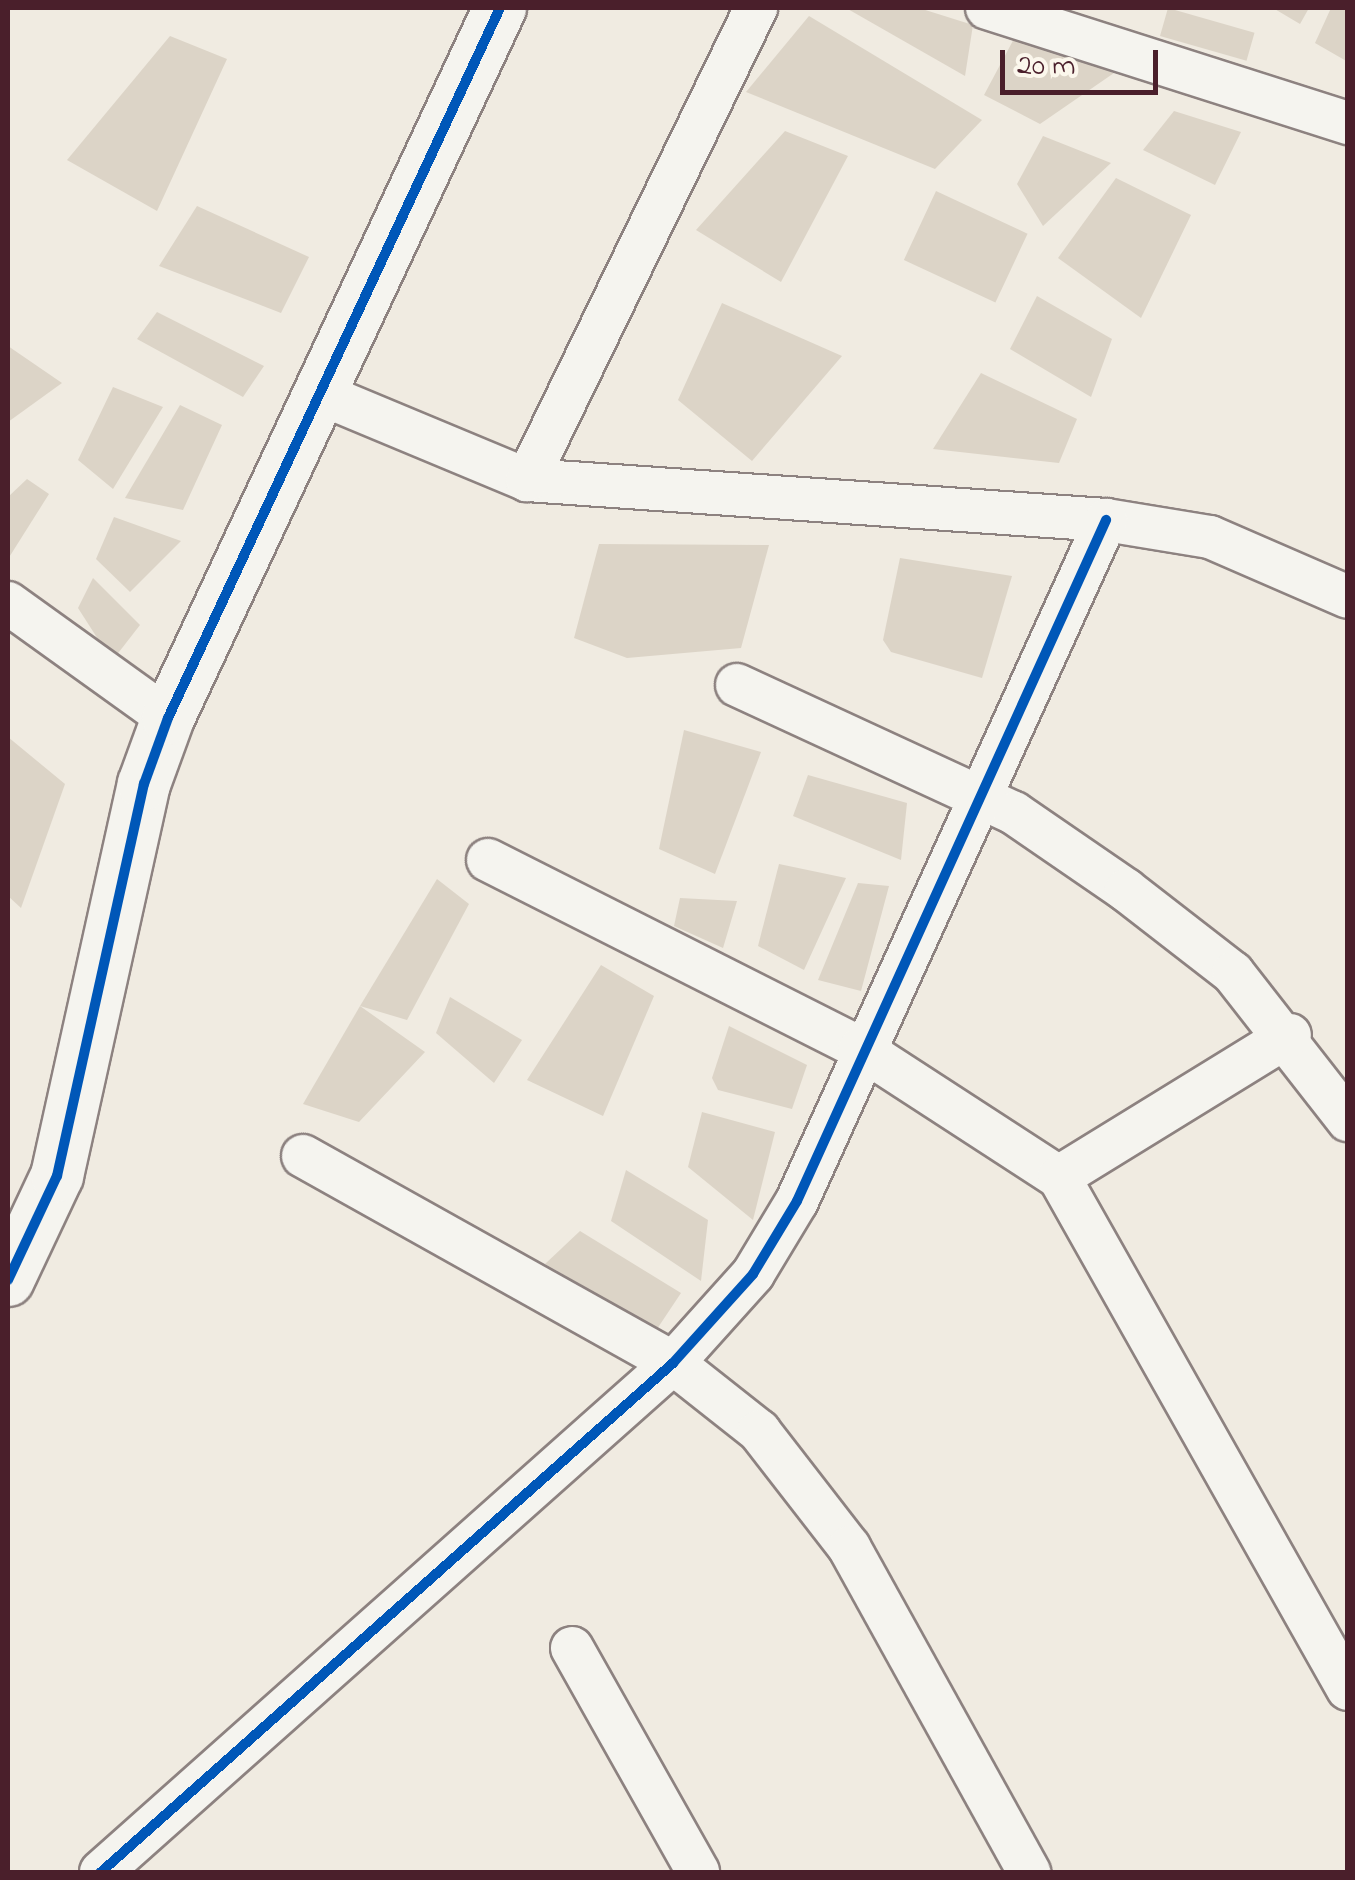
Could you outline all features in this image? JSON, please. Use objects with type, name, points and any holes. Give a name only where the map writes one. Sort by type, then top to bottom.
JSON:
[{"type":"street","points":[[8,1280],[56,1176],[144,784],[168,718],[316,392],[500,8]]},
{"type":"street","points":[[527,480],[756,8]]},
{"type":"street","points":[[987,8],[1348,122]]},
{"type":"street","points":[[316,392],[381,424],[527,480],[1106,520],[1210,537],[1348,597]]},
{"type":"street","points":[[102,1872],[674,1364],[753,1274],[797,1201],[860,1048],[1106,520]]},
{"type":"street","points":[[8,604],[168,718]]},
{"type":"street","points":[[737,685],[978,796],[1126,890],[1233,973],[1290,1035],[1348,1120]]},
{"type":"street","points":[[488,860],[860,1048],[1059,1177],[1348,1689]]},
{"type":"street","points":[[1059,1177],[1290,1035]]},
{"type":"street","points":[[302,1156],[674,1364],[759,1431],[826,1509],[1029,1872]]},
{"type":"street","points":[[572,1648],[698,1872]]},
{"type":"building","points":[[846,8],[919,8],[973,25],[965,76]]},
{"type":"building","points":[[1168,8],[1255,33],[1247,61],[1160,36]]},
{"type":"building","points":[[1273,8],[1309,8],[1300,24]]},
{"type":"building","points":[[1331,8],[1348,8],[1348,62],[1315,43]]},
{"type":"building","points":[[809,16],[982,120],[935,169],[746,92]]},
{"type":"building","points":[[1016,35],[1114,73],[1040,124],[984,95]]},
{"type":"building","points":[[170,36],[227,59],[157,211],[67,160]]},
{"type":"building","points":[[1174,111],[1241,132],[1215,185],[1143,150]]},
{"type":"building","points":[[785,131],[848,156],[781,282],[696,230]]},
{"type":"building","points":[[1043,136],[1111,163],[1043,226],[1017,184]]},
{"type":"building","points":[[1116,178],[1191,215],[1141,318],[1058,258]]},
{"type":"building","points":[[936,191],[1028,234],[995,303],[904,260]]},
{"type":"building","points":[[197,206],[309,257],[281,313],[159,266]]},
{"type":"building","points":[[1037,296],[1112,339],[1091,397],[1010,349]]},
{"type":"building","points":[[722,303],[842,356],[752,461],[678,400]]},
{"type":"building","points":[[157,312],[264,366],[243,397],[137,339]]},
{"type":"building","points":[[8,346],[62,383],[8,422]]},
{"type":"building","points":[[981,373],[1077,419],[1059,463],[933,449]]},
{"type":"building","points":[[113,387],[163,407],[113,489],[78,460]]},
{"type":"building","points":[[180,405],[222,425],[183,510],[125,498]]},
{"type":"building","points":[[27,479],[49,494],[8,559],[8,497]]},
{"type":"building","points":[[114,517],[181,541],[130,592],[96,559]]},
{"type":"building","points":[[599,544],[769,545],[741,648],[627,658],[574,638]]},
{"type":"building","points":[[900,558],[1012,576],[982,678],[891,652],[883,640]]},
{"type":"building","points":[[93,578],[140,625],[112,661],[78,608]]},
{"type":"building","points":[[684,730],[761,752],[715,874],[659,849]]},
{"type":"building","points":[[8,737],[65,784],[21,908],[8,896]]},
{"type":"building","points":[[808,775],[907,803],[901,860],[793,816]]},
{"type":"building","points":[[779,864],[846,878],[804,970],[758,946]]},
{"type":"building","points":[[437,879],[469,904],[407,1020],[360,1006]]},
{"type":"building","points":[[858,883],[889,886],[861,991],[818,980]]},
{"type":"building","points":[[680,898],[737,901],[723,948],[674,926]]},
{"type":"building","points":[[601,965],[654,996],[603,1116],[527,1080]]},
{"type":"building","points":[[450,997],[522,1040],[494,1083],[436,1033]]},
{"type":"building","points":[[360,1006],[425,1052],[359,1122],[303,1104]]},
{"type":"building","points":[[729,1026],[807,1065],[792,1109],[718,1090],[712,1078]]},
{"type":"building","points":[[702,1112],[775,1132],[753,1220],[688,1167]]},
{"type":"building","points":[[626,1170],[708,1220],[701,1281],[611,1221]]},
{"type":"building","points":[[580,1231],[681,1293],[657,1329],[545,1264]]},
{"type":"cycle path","points":[[8,1280],[57,1176],[144,784],[168,718],[500,8]]},
{"type":"cycle path","points":[[101,1872],[673,1363],[753,1274],[797,1201],[1106,520]]}]
